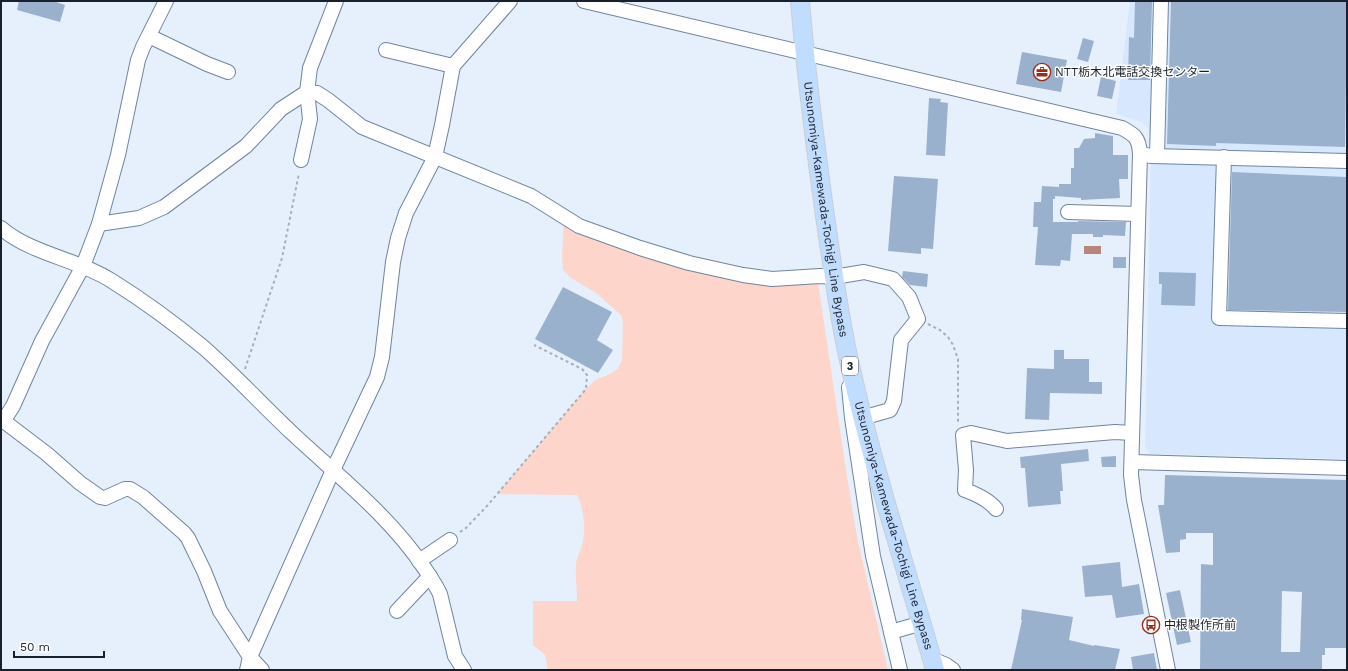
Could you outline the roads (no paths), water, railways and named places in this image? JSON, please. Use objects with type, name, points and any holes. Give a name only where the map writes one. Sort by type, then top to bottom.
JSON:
[{"type":"main road","name":"Utsunomiya-Kamewada-Tochigi Line Bypass","points":[[800,1],[804,53],[816,152],[834,277],[848,355],[862,418],[934,664]]},
{"type":"street","points":[[166,1],[143,47],[134,73],[118,156],[99,224],[83,266],[42,341],[13,406],[2,419],[47,454],[80,483],[100,497],[105,498],[125,489],[130,489],[144,497],[184,533],[204,570],[220,611],[249,664],[262,670]]},
{"type":"street","points":[[301,160],[310,119],[307,92],[310,68],[336,1]]},
{"type":"street","points":[[249,664],[333,470],[377,376],[382,357],[393,262],[398,238],[406,213],[435,157],[453,66],[510,1]]},
{"type":"street","points":[[584,1],[1122,128],[1134,135],[1139,143],[1140,154],[1131,475],[1134,500],[1168,670]]},
{"type":"street","points":[[1157,156],[1161,1]]},
{"type":"street","points":[[149,36],[228,72]]},
{"type":"street","points":[[386,50],[453,66]]},
{"type":"street","points":[[99,224],[139,218],[164,207],[246,146],[281,109],[307,92],[317,93],[362,127],[531,196],[579,226],[640,248],[717,270],[759,278],[834,277],[864,272],[893,279],[909,297],[918,319],[901,340],[894,401],[890,410],[862,418]]},
{"type":"street","points":[[1140,154],[1157,156],[1347,161]]},
{"type":"street","points":[[1224,157],[1219,318],[1347,321]]},
{"type":"street","points":[[1068,212],[1138,214]]},
{"type":"street","points":[[1,228],[8,234],[36,249],[101,274],[165,317],[203,348],[333,470],[404,540],[437,586],[455,656],[464,670]]},
{"type":"street","points":[[848,355],[852,418],[873,556],[900,670]]},
{"type":"street","points":[[996,509],[992,504],[980,496],[965,490],[966,470],[963,435],[971,433],[1007,441],[1115,432],[1132,433]]},
{"type":"street","points":[[1132,462],[1347,468]]},
{"type":"street","points":[[419,561],[450,540]]},
{"type":"street","points":[[397,611],[430,576]]},
{"type":"street","points":[[891,632],[922,623]]},
{"type":"street","points":[[934,664],[946,665],[953,670]]},
{"type":"place","name":"NTT栃木北電話交換センター","points":[[1042,72]]},
{"type":"place","name":"中根製作所前","points":[[1151,625]]}]
